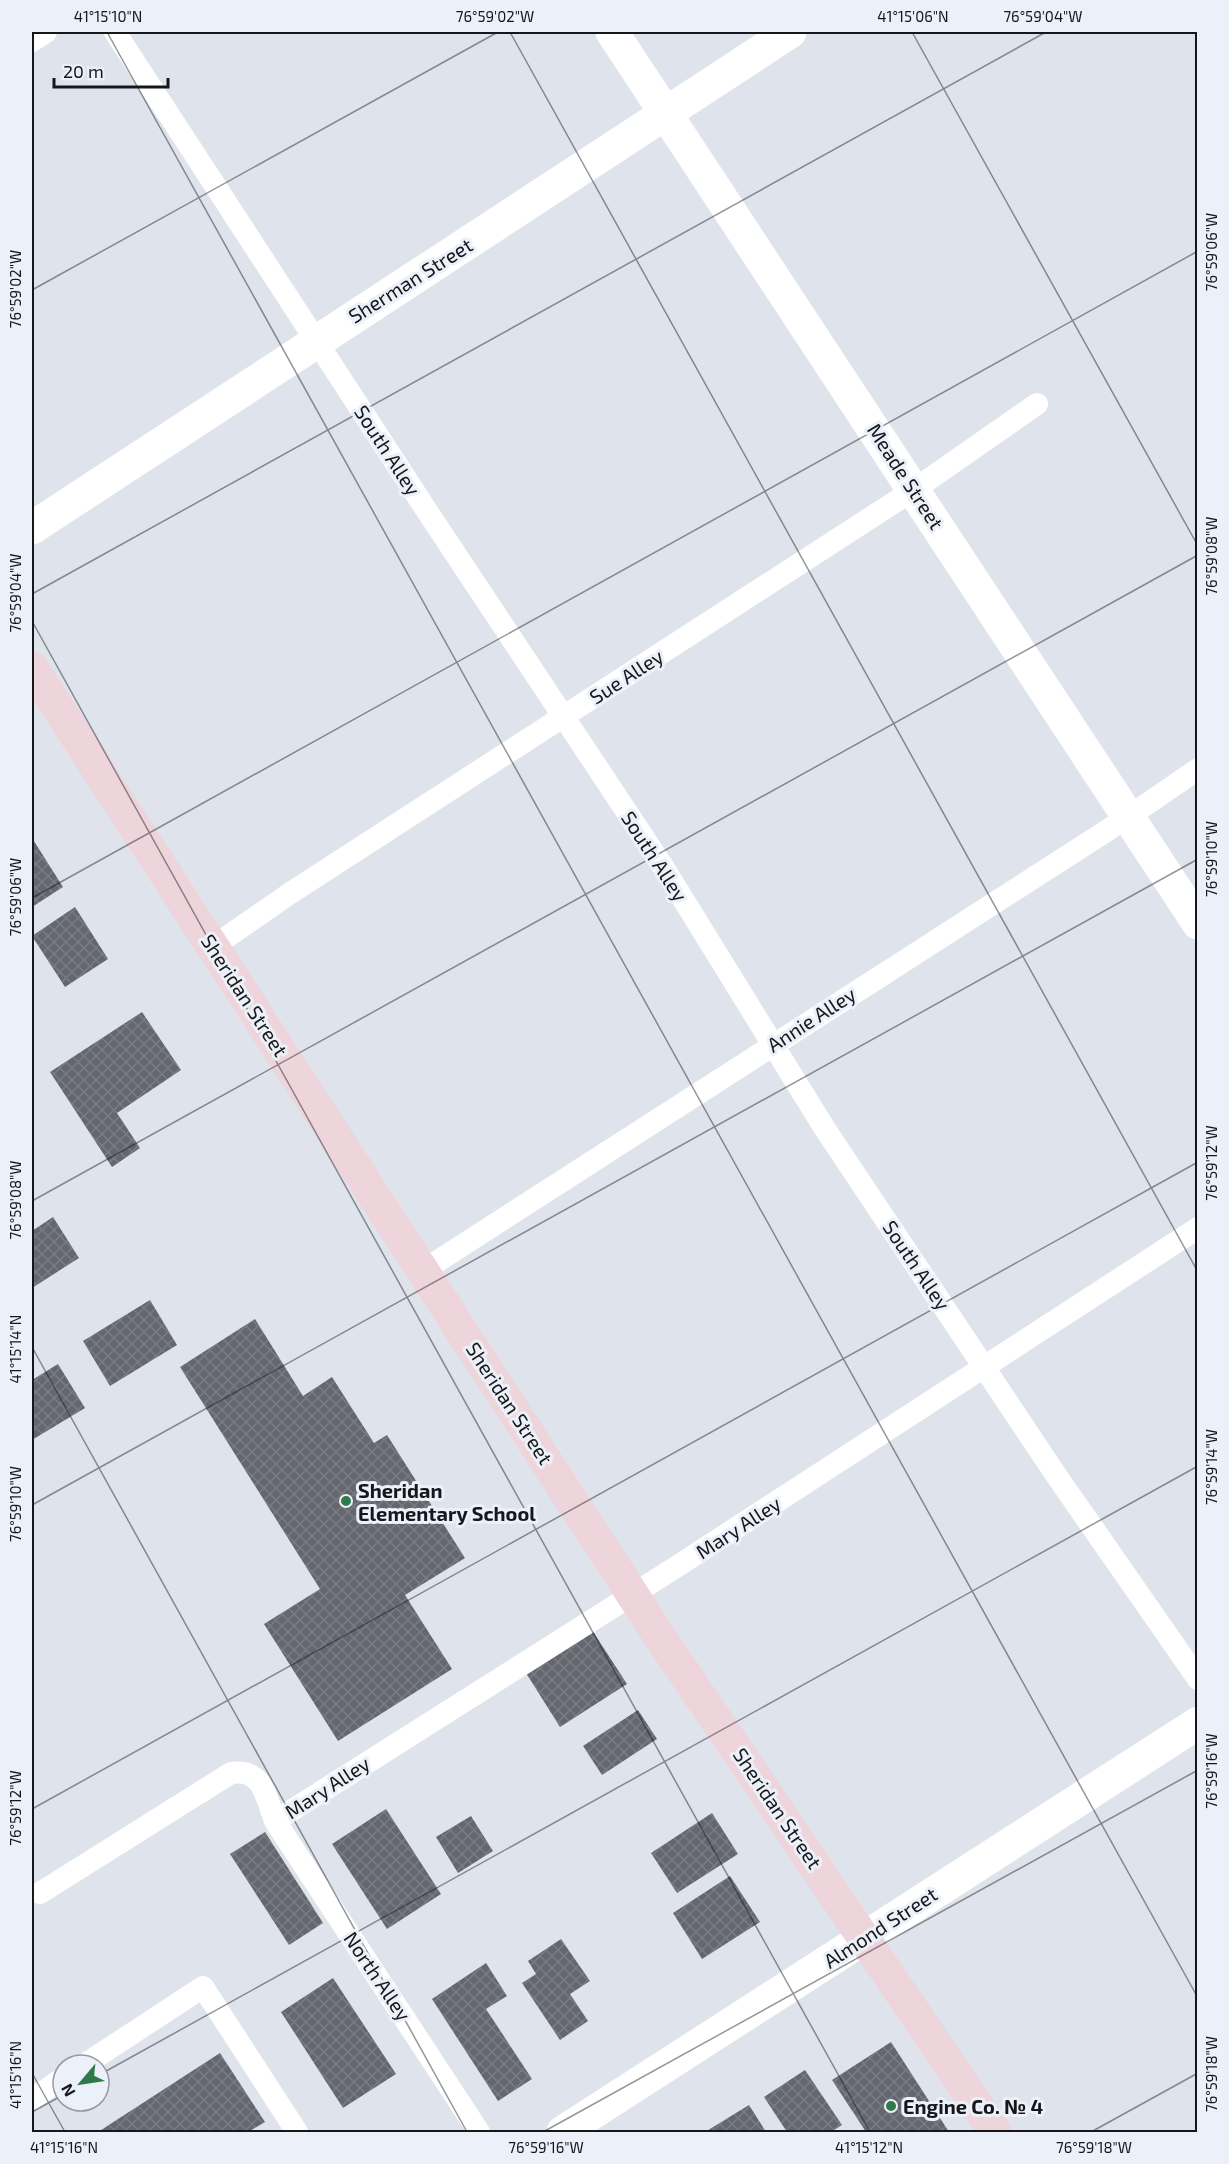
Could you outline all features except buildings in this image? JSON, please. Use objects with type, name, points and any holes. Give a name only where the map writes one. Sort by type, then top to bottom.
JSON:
[{"type":"street","name":"Meade Street","points":[[612,32],[915,489],[1197,923]]},
{"type":"street","name":"Sherman Street","points":[[32,528],[317,339],[666,115],[790,32]]},
{"type":"street","name":"Sheridan Street","points":[[32,668],[633,1594],[866,1936],[995,2133]]},
{"type":"street","name":"Almond Street","points":[[563,2133],[1197,1723]]},
{"type":"lane","points":[[32,41],[46,32]]},
{"type":"lane","name":"South Alley","points":[[115,32],[662,865],[825,1129],[1197,1679]]},
{"type":"lane","name":"Sue Alley","points":[[214,946],[289,894],[915,489],[1037,404]]},
{"type":"lane","name":"Annie Alley","points":[[424,1270],[1128,817],[1197,769]]},
{"type":"lane","name":"Mary Alley","points":[[275,1821],[633,1594],[1197,1228]]},
{"type":"lane","name":"North Alley","points":[[40,1893],[231,1773],[245,1771],[257,1778],[275,1821],[479,2133]]},
{"type":"lane","points":[[102,2053],[203,1987],[297,2133]]},
{"type":"lane","points":[[32,2099],[51,2086]]},
{"type":"place","name":"Sheridan Elementary School","points":[[346,1501]]},
{"type":"place","name":"Engine Co. № 4","points":[[891,2106]]}]
